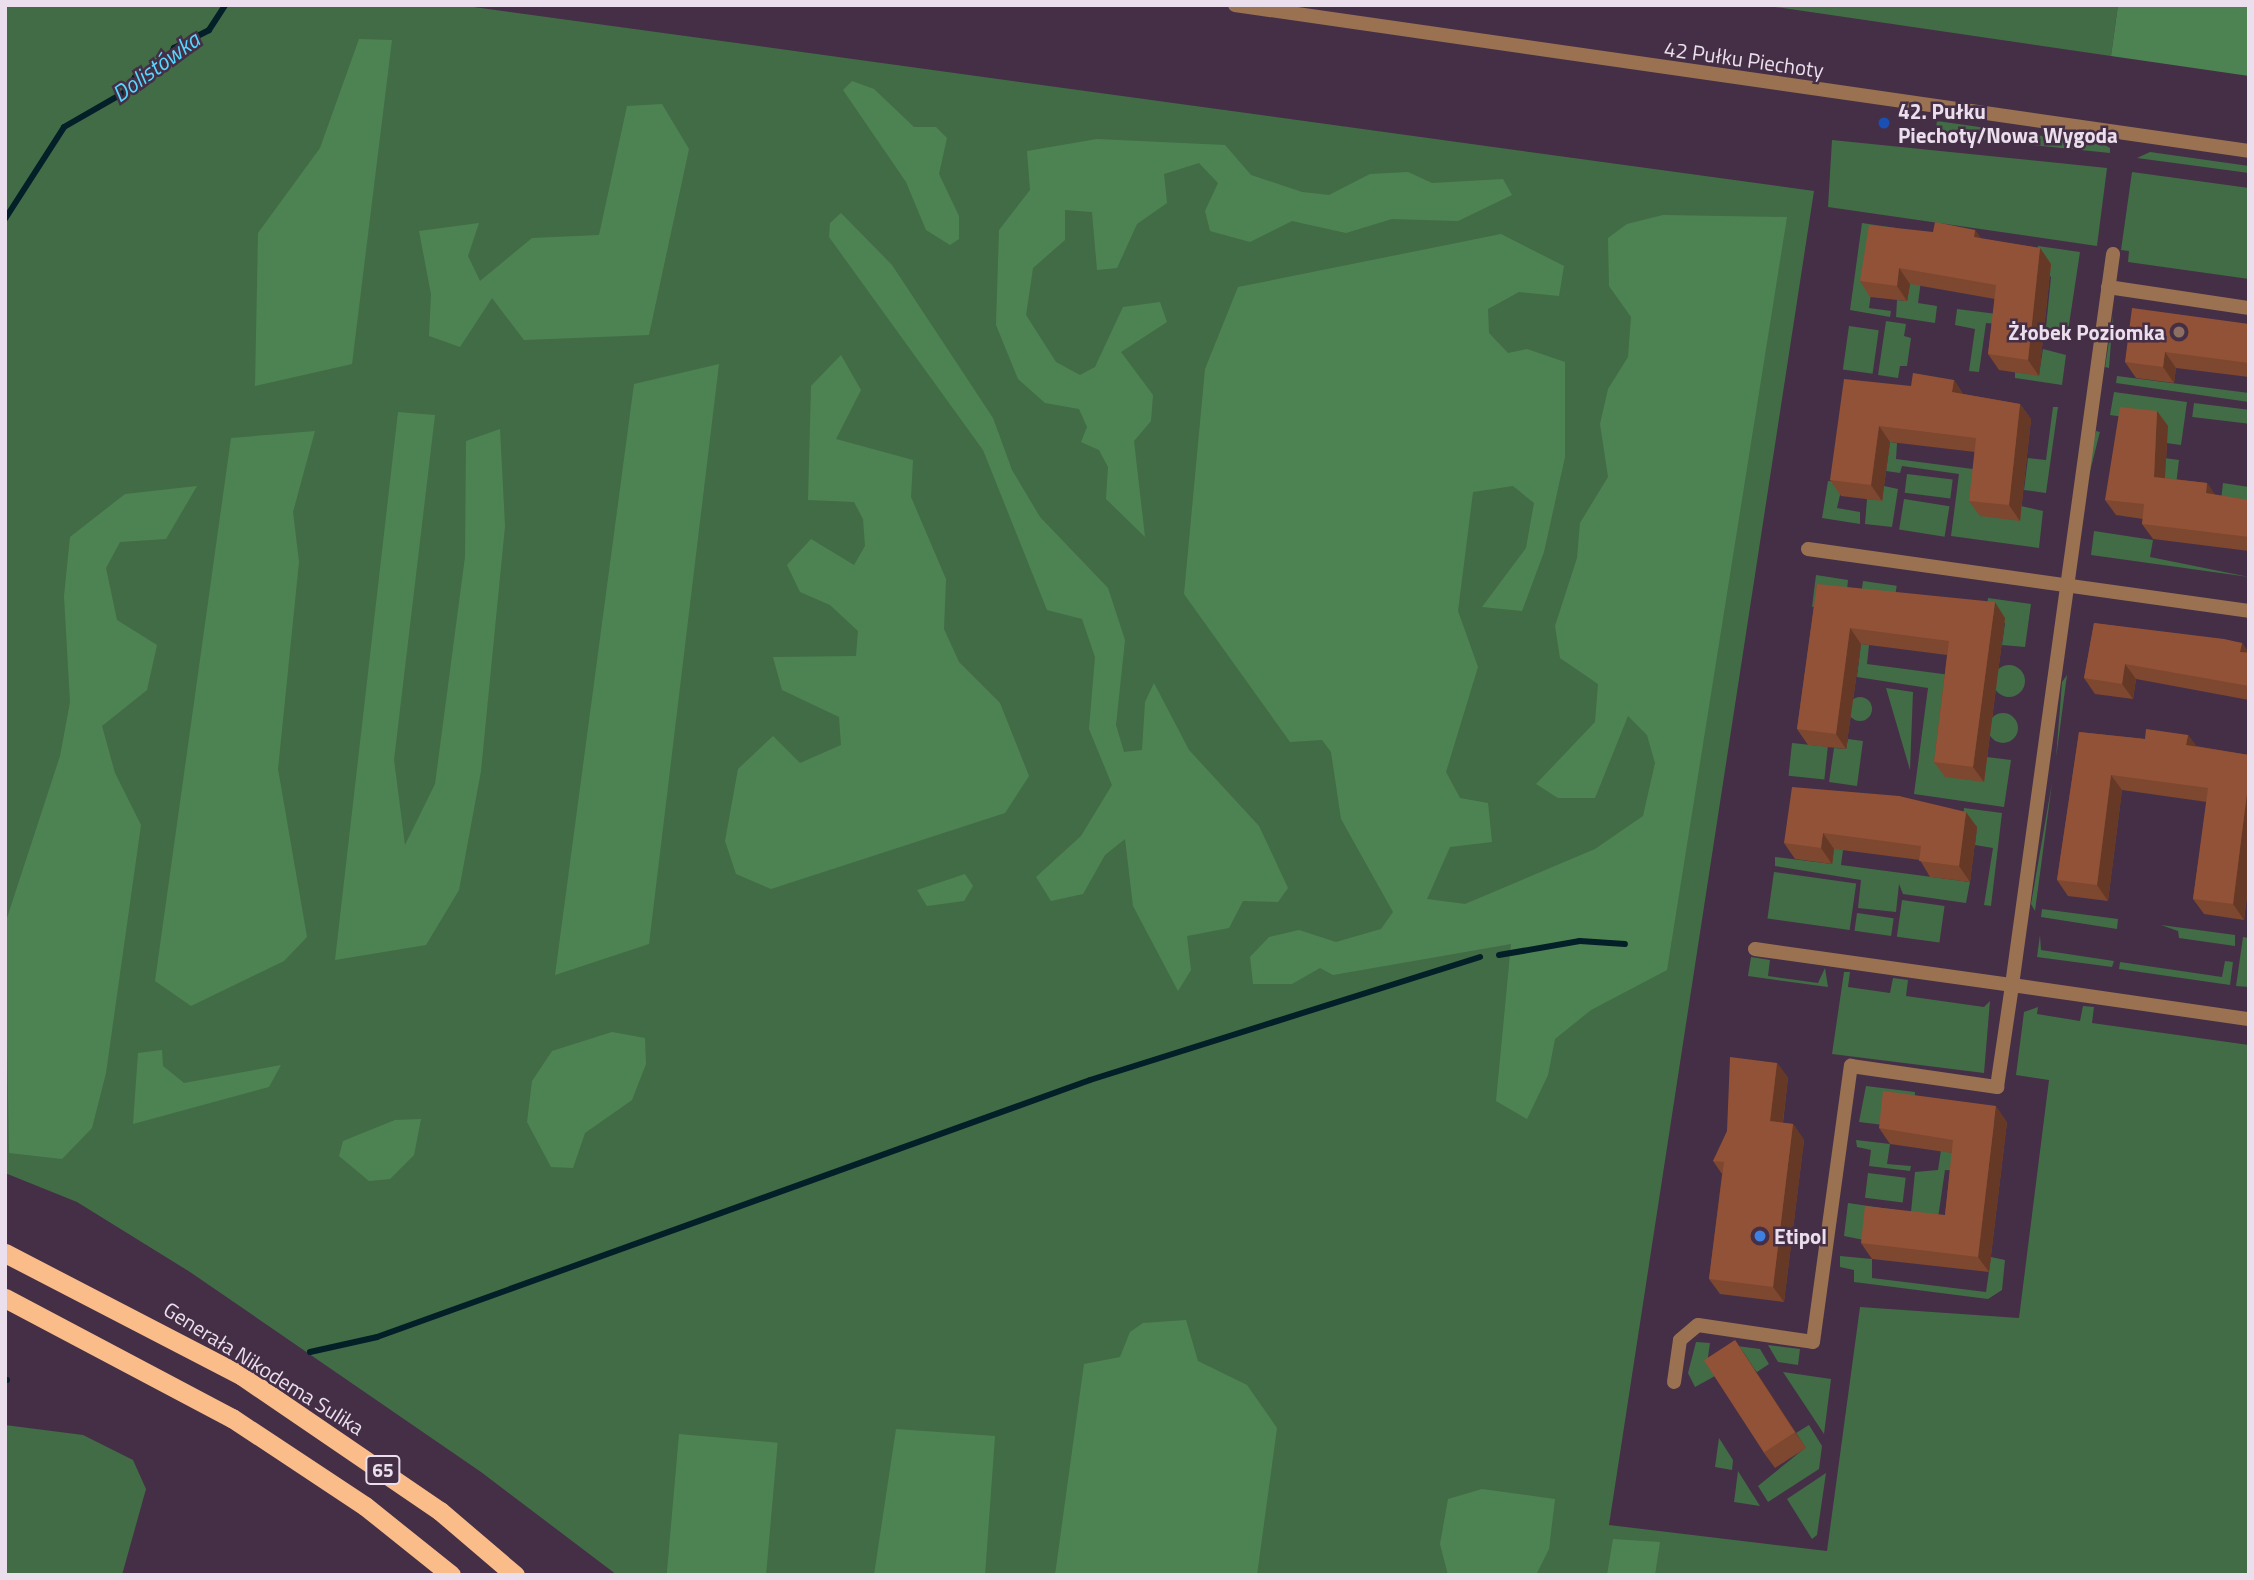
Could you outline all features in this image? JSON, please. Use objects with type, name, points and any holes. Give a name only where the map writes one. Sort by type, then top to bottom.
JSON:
[{"type":"highway","name":"Generała Nikodema Sulika","points":[[5,1253],[242,1376],[440,1511],[515,1575]]},
{"type":"highway","name":"65","points":[[5,1298],[232,1418],[365,1506],[451,1575]]},
{"type":"street","name":"42 Pułku Piechoty","points":[[1235,5],[2249,151]]},
{"type":"street","points":[[1674,1382],[1680,1340],[1699,1325],[1813,1342],[1851,1066],[1997,1087],[2113,254]]},
{"type":"street","points":[[2108,287],[2249,308]]},
{"type":"street","points":[[1808,549],[2249,611]]},
{"type":"street","points":[[1755,949],[2249,1019]]},
{"type":"green space","points":[[5,5],[459,5],[1814,191],[1609,1525],[1827,1551],[1860,1307],[2019,1318],[2049,1080],[2016,1075],[2024,1012],[2038,1007],[2037,1014],[2080,1021],[2083,1006],[2094,1007],[2092,1023],[2249,1045],[2249,1575],[617,1575],[481,1472],[190,1272],[77,1202],[5,1173]]},
{"type":"green space","points":[[1762,5],[2118,5],[2111,56]]},
{"type":"green space","points":[[2118,5],[2249,5],[2249,76],[2111,56]]},
{"type":"green space","points":[[359,39],[392,40],[352,364],[255,386],[258,233],[320,148]]},
{"type":"green space","points":[[852,81],[874,89],[914,127],[936,127],[947,138],[939,174],[959,216],[959,239],[950,245],[926,230],[906,182],[843,90]]},
{"type":"green space","points":[[662,104],[689,149],[649,335],[524,340],[492,298],[460,347],[429,336],[431,294],[419,231],[479,223],[468,256],[480,281],[532,238],[599,235],[627,106]]},
{"type":"green space","points":[[1937,121],[2105,145],[2110,148],[2110,153],[1935,135]]},
{"type":"green space","points":[[1097,139],[1225,145],[1251,175],[1302,192],[1329,195],[1370,174],[1408,172],[1432,183],[1503,179],[1512,195],[1458,221],[1392,219],[1346,233],[1292,221],[1250,242],[1210,231],[1205,211],[1218,183],[1199,163],[1164,174],[1167,203],[1137,224],[1117,268],[1097,270],[1092,212],[1065,210],[1065,240],[1033,268],[1026,315],[1056,362],[1080,375],[1095,367],[1123,307],[1160,302],[1167,322],[1121,352],[1153,395],[1151,421],[1134,441],[1145,537],[1106,499],[1108,467],[1099,450],[1081,442],[1087,427],[1079,409],[1045,403],[1018,379],[996,325],[999,230],[1030,190],[1027,151]]},
{"type":"green space","points":[[1832,140],[2107,168],[2097,246],[1828,207]]},
{"type":"green space","points":[[2150,152],[2249,166],[2249,173],[2137,158]]},
{"type":"green space","points":[[2132,172],[2249,188],[2249,279],[2128,262],[2129,251],[2121,250]]},
{"type":"green space","points":[[841,213],[892,265],[993,418],[1012,470],[1040,517],[1108,588],[1125,640],[1116,725],[1124,752],[1142,750],[1145,702],[1154,683],[1189,750],[1259,826],[1288,888],[1278,902],[1243,901],[1229,928],[1187,936],[1191,970],[1178,991],[1133,906],[1125,839],[1105,855],[1083,894],[1051,901],[1036,877],[1081,836],[1112,785],[1089,729],[1095,657],[1082,619],[1047,610],[983,450],[829,237],[830,223]]},
{"type":"green space","points":[[1663,215],[1787,217],[1667,970],[1591,1010],[1555,1039],[1548,1075],[1527,1119],[1496,1101],[1511,944],[1333,975],[1320,968],[1292,984],[1253,984],[1250,957],[1269,937],[1299,930],[1336,942],[1381,929],[1393,912],[1341,819],[1331,752],[1322,740],[1290,742],[1184,594],[1205,369],[1238,287],[1501,234],[1564,266],[1559,296],[1519,292],[1488,309],[1489,333],[1508,353],[1527,349],[1565,362],[1565,457],[1544,552],[1522,611],[1482,607],[1526,548],[1534,503],[1513,486],[1473,492],[1458,611],[1478,667],[1446,772],[1460,798],[1488,803],[1492,842],[1450,847],[1427,899],[1465,904],[1595,849],[1643,816],[1655,763],[1647,735],[1628,716],[1595,798],[1558,798],[1536,784],[1595,722],[1598,684],[1560,658],[1555,626],[1577,558],[1580,523],[1608,477],[1600,424],[1608,389],[1628,357],[1631,317],[1609,286],[1608,238],[1627,224]]},
{"type":"green space","points":[[1862,223],[1896,228],[1877,252],[1869,308],[1891,311],[1890,317],[1850,310]]},
{"type":"green space","points":[[2038,246],[2080,252],[2067,338],[2045,337],[2051,277],[2036,260]]},
{"type":"green space","points":[[1921,281],[1918,303],[1937,306],[1935,323],[1896,317],[1897,300],[1907,301],[1910,283]]},
{"type":"green space","points":[[1957,309],[1997,314],[2007,325],[1986,323],[1979,372],[1969,371],[1975,329],[1955,325]]},
{"type":"green space","points":[[2113,315],[2109,368],[2105,367]]},
{"type":"green space","points":[[1886,321],[1906,324],[1904,336],[1911,338],[1907,366],[1900,366],[1898,378],[1878,375]]},
{"type":"green space","points":[[1849,326],[1879,330],[1873,374],[1843,370]]},
{"type":"green space","points":[[2043,349],[2066,355],[2062,385],[2015,378],[2015,372],[2039,375]]},
{"type":"green space","points":[[841,355],[861,390],[836,439],[913,460],[911,497],[946,579],[944,629],[959,662],[1000,703],[1029,776],[1005,813],[771,889],[736,874],[725,841],[738,769],[773,736],[800,763],[841,745],[839,717],[782,690],[773,657],[856,656],[858,631],[830,605],[800,592],[787,565],[811,539],[854,565],[865,546],[863,519],[854,502],[808,500],[811,386]]},
{"type":"green space","points":[[719,364],[649,944],[555,975],[634,384]]},
{"type":"green space","points":[[2117,376],[2249,393],[2249,402],[2116,383]]},
{"type":"green space","points":[[2114,392],[2187,402],[2181,445],[2166,443],[2131,418],[2110,415]]},
{"type":"green space","points":[[2194,403],[2249,410],[2247,424],[2192,417]]},
{"type":"green space","points":[[2053,407],[2058,407],[2046,493],[2024,490],[2028,458],[2046,460]]},
{"type":"green space","points":[[398,412],[435,415],[394,760],[405,845],[435,784],[465,557],[466,441],[500,429],[505,526],[481,771],[459,890],[426,945],[335,960]]},
{"type":"green space","points":[[315,431],[293,512],[299,562],[278,769],[307,937],[284,961],[191,1006],[155,981],[231,438]]},
{"type":"green space","points":[[2096,431],[2100,432],[2083,499],[2079,498]]},
{"type":"green space","points":[[1890,442],[1897,443],[1896,459],[1973,469],[2021,506],[2043,511],[2039,548],[1951,536],[1959,474],[1902,466],[1900,473],[1886,471]]},
{"type":"green space","points":[[2164,458],[2179,460],[2176,485],[2161,488]]},
{"type":"green space","points":[[1907,474],[1953,480],[1950,498],[1905,493]]},
{"type":"green space","points":[[1828,481],[1843,482],[1837,508],[1860,512],[1860,524],[1822,518]]},
{"type":"green space","points":[[2223,483],[2249,487],[2249,512],[2220,509]]},
{"type":"green space","points":[[197,486],[166,539],[120,542],[106,568],[117,620],[157,645],[147,690],[102,726],[115,773],[141,825],[106,1073],[92,1128],[62,1159],[9,1153],[5,924],[60,756],[70,702],[64,596],[70,537],[125,494]]},
{"type":"green space","points":[[1884,486],[1898,489],[1892,527],[1865,524],[1867,499],[1882,500]]},
{"type":"green space","points":[[1904,499],[1949,506],[1945,537],[1899,530]]},
{"type":"green space","points":[[2094,531],[2153,540],[2150,557],[2249,577],[2091,555]]},
{"type":"green space","points":[[1816,575],[1848,580],[1846,602],[1812,607]]},
{"type":"green space","points":[[1863,581],[1897,586],[1894,606],[1860,601]]},
{"type":"green space","points":[[1988,598],[2031,604],[2025,647],[2002,645],[2005,623],[1985,621]]},
{"type":"green space","points":[[1861,644],[1869,645],[1867,664],[1958,676],[1987,757],[2011,760],[2004,807],[1914,794],[1928,688],[1857,677]]},
{"type":"green space","points":[[2009,665],[2020,670],[2025,681],[2020,692],[2009,697],[1998,692],[1993,681],[1998,670]]},
{"type":"green space","points":[[2067,675],[2056,758],[2062,682]]},
{"type":"green space","points":[[1886,688],[1913,692],[1910,770]]},
{"type":"green space","points":[[1860,697],[1871,704],[1872,709],[1865,720],[1860,721],[1849,714],[1848,709],[1855,698]]},
{"type":"green space","points":[[2003,713],[2013,718],[2018,728],[2013,738],[2003,743],[1993,738],[1988,728],[1993,718]]},
{"type":"green space","points":[[1848,739],[1863,741],[1857,786],[1829,782],[1834,748],[1846,749]]},
{"type":"green space","points":[[1792,743],[1828,747],[1824,780],[1789,776]]},
{"type":"green space","points":[[2052,783],[2035,911],[2031,904]]},
{"type":"green space","points":[[1964,808],[2002,813],[1991,906],[1984,905],[1993,848],[1975,845],[1977,827],[1963,817]]},
{"type":"green space","points":[[1834,848],[1843,850],[1841,865],[1970,882],[1966,903],[1903,894],[1899,884],[1896,912],[1858,908],[1861,880],[1775,866],[1775,857],[1832,864]]},
{"type":"green space","points":[[1774,872],[1856,884],[1850,930],[1767,919]]},
{"type":"green space","points":[[965,874],[973,886],[964,901],[927,906],[917,890]]},
{"type":"green space","points":[[1902,900],[1945,906],[1939,943],[1897,937]]},
{"type":"green space","points":[[2042,909],[2118,919],[2117,929],[2041,917]]},
{"type":"green space","points":[[1857,913],[1894,918],[1891,936],[1854,931]]},
{"type":"green space","points":[[2161,925],[2235,935],[2235,946],[2179,938],[2178,931]]},
{"type":"green space","points":[[2040,935],[2041,950],[2114,961],[2112,967],[2037,957]]},
{"type":"green space","points":[[2243,937],[2249,938],[2249,987],[2236,986]]},
{"type":"green space","points":[[1751,957],[1770,960],[1768,976],[1818,983],[1825,968],[1828,987],[1748,976]]},
{"type":"green space","points":[[2225,961],[2233,962],[2230,985],[2119,969],[2120,962],[2222,977]]},
{"type":"green space","points":[[1844,972],[1850,972],[1848,987],[1890,993],[1893,978],[1908,980],[1906,996],[1984,1007],[1990,1001],[1984,1073],[1832,1054]]},
{"type":"green space","points":[[612,1032],[645,1038],[646,1064],[632,1100],[585,1133],[573,1168],[551,1167],[527,1122],[532,1081],[552,1051]]},
{"type":"green space","points":[[162,1050],[163,1066],[184,1083],[281,1065],[269,1087],[133,1124],[138,1053]]},
{"type":"green space","points":[[1866,1086],[1915,1092],[1914,1109],[1892,1126],[1859,1122]]},
{"type":"green space","points":[[421,1119],[414,1155],[390,1179],[369,1181],[339,1156],[343,1141],[395,1120]]},
{"type":"green space","points":[[1856,1140],[1890,1144],[1887,1164],[1911,1166],[1910,1171],[1869,1166],[1871,1150],[1857,1147]]},
{"type":"green space","points":[[1941,1150],[1952,1153],[1965,1171],[1945,1170],[1938,1218],[1910,1222],[1915,1172],[1938,1170]]},
{"type":"green space","points":[[1868,1173],[1906,1178],[1903,1202],[1865,1198]]},
{"type":"green space","points":[[1848,1203],[1896,1210],[1874,1242],[1844,1236]]},
{"type":"green space","points":[[1840,1256],[1872,1259],[1872,1278],[1986,1292],[1991,1257],[2005,1260],[2002,1290],[1988,1299],[1854,1282],[1854,1270],[1840,1267]]},
{"type":"green space","points":[[1186,1320],[1198,1361],[1247,1385],[1277,1428],[1257,1575],[1055,1575],[1084,1364],[1120,1357],[1130,1332],[1143,1323]]},
{"type":"green space","points":[[1696,1342],[1710,1343],[1707,1364],[1715,1376],[1695,1387],[1688,1373]]},
{"type":"green space","points":[[1729,1345],[1760,1349],[1769,1364],[1757,1372]]},
{"type":"green space","points":[[1768,1345],[1800,1349],[1798,1365],[1778,1362]]},
{"type":"green space","points":[[1783,1372],[1831,1379],[1824,1434]]},
{"type":"green space","points":[[5,1425],[83,1435],[133,1460],[146,1489],[122,1575],[5,1575]]},
{"type":"green space","points":[[1809,1425],[1822,1446],[1819,1469],[1768,1502],[1758,1486],[1805,1448],[1796,1433]]},
{"type":"green space","points":[[896,1429],[995,1436],[985,1575],[874,1575]]},
{"type":"green space","points":[[679,1434],[778,1443],[766,1575],[667,1575]]},
{"type":"green space","points":[[1719,1438],[1733,1460],[1732,1470],[1715,1467]]},
{"type":"green space","points":[[1738,1471],[1760,1506],[1734,1502]]},
{"type":"green space","points":[[1826,1473],[1817,1535],[1812,1539],[1787,1499]]},
{"type":"green space","points":[[1482,1489],[1555,1499],[1549,1549],[1536,1575],[1448,1575],[1440,1544],[1448,1499]]},
{"type":"green space","points":[[1613,1539],[1660,1542],[1655,1575],[1607,1575]]},
{"type":"building","points":[[1935,222],[1975,230],[1974,237],[2040,248],[2028,360],[1988,354],[1996,285],[1899,268],[1897,286],[1860,281],[1869,225],[1933,232]]},
{"type":"building","points":[[2132,308],[2249,324],[2249,363],[2165,352],[2163,367],[2125,362]]},
{"type":"building","points":[[1913,373],[1954,380],[1952,392],[2020,404],[2009,505],[1969,501],[1976,438],[1879,426],[1871,485],[1830,480],[1844,379],[1911,386]]},
{"type":"building","points":[[2120,407],[2157,411],[2154,477],[2207,483],[2206,493],[2249,500],[2249,537],[2142,524],[2144,504],[2105,500]]},
{"type":"building","points":[[1817,584],[1995,602],[1973,767],[1934,762],[1949,641],[1850,628],[1836,734],[1797,729]]},
{"type":"building","points":[[2094,623],[2242,643],[2240,652],[2249,653],[2249,686],[2125,664],[2122,684],[2084,678]]},
{"type":"building","points":[[2146,729],[2188,735],[2186,745],[2249,755],[2249,777],[2233,904],[2193,899],[2208,788],[2111,775],[2097,885],[2057,880],[2079,732],[2145,739]]},
{"type":"building","points":[[1792,787],[1899,796],[1966,812],[1959,866],[1919,861],[1921,846],[1823,833],[1821,848],[1784,843]]},
{"type":"building","name":"Etipol","points":[[1730,1057],[1777,1063],[1770,1121],[1793,1124],[1773,1287],[1709,1279],[1724,1162],[1713,1161],[1727,1131]]},
{"type":"building","points":[[1883,1091],[1996,1106],[1978,1257],[1861,1243],[1865,1206],[1945,1215],[1953,1140],[1879,1128]]},
{"type":"building","points":[[1735,1340],[1795,1432],[1764,1452],[1704,1360]]},
{"type":"waterway","name":"Dolistówka","points":[[5,219],[64,127],[125,92],[135,77],[166,65],[174,48],[209,30],[225,5]]},
{"type":"waterway","points":[[1499,955],[1580,941],[1625,944]]},
{"type":"waterway","points":[[310,1352],[377,1337],[1090,1080],[1480,957]]},
{"type":"place","name":"42. Pułku Piechoty/Nowa Wygoda","points":[[1884,123]]},
{"type":"place","name":"Żłobek Poziomka","points":[[2179,332]]},
{"type":"place","name":"Etipol","points":[[1760,1236]]}]
